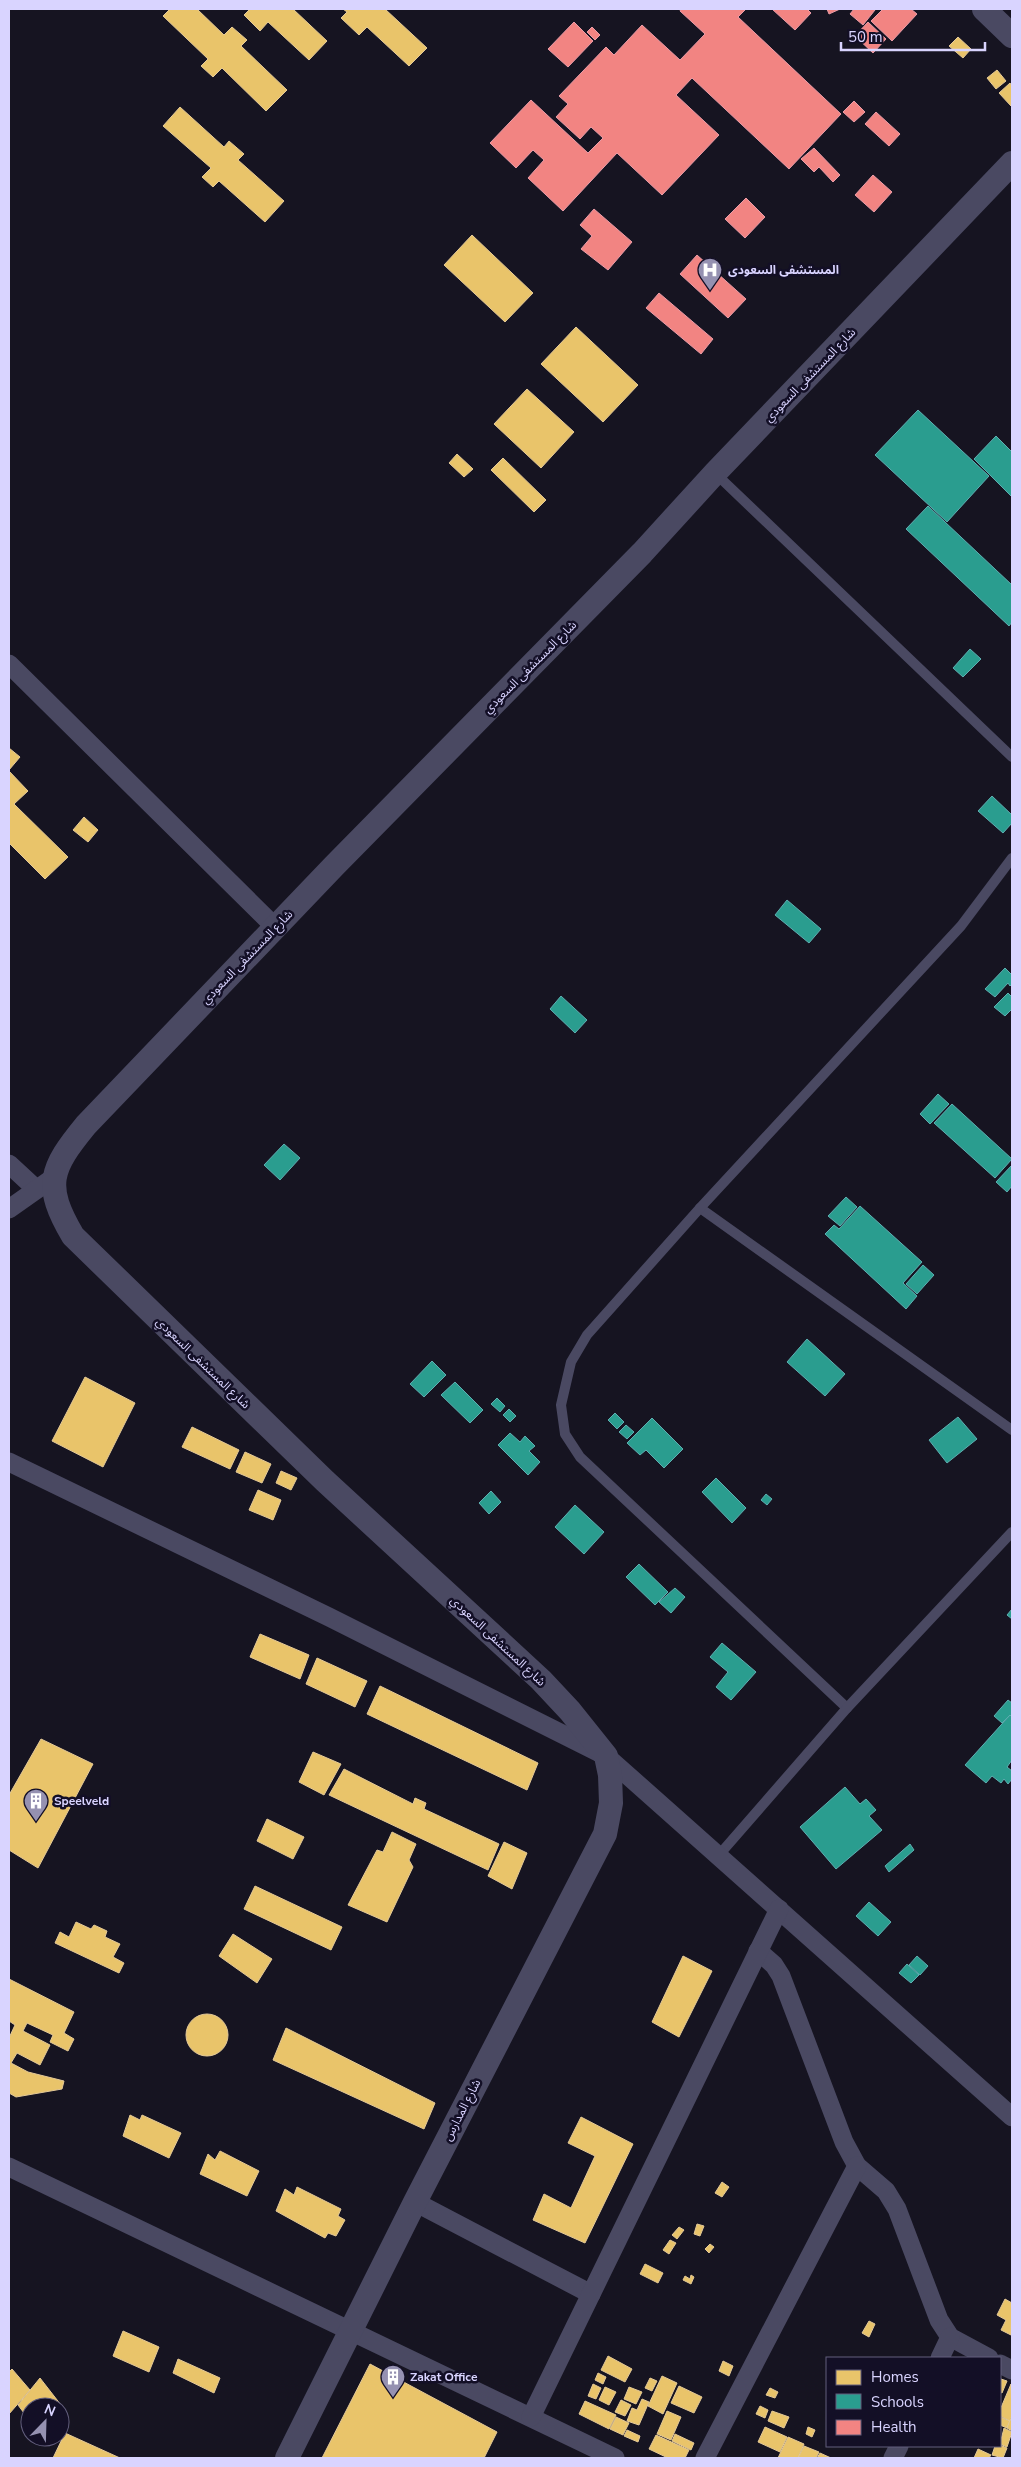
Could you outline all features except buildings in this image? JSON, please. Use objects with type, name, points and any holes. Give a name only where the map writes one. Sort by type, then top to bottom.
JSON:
[{"type":"street","points":[[992,11],[1012,36]]},
{"type":"street","name":"شارع المستشفى السعودي","points":[[606,1756],[589,1732],[541,1680],[325,1481],[95,1259],[73,1236],[62,1217],[55,1198],[45,1183],[58,1162],[86,1125],[275,927],[642,553],[715,473],[1012,163]]},
{"type":"street","points":[[9,664],[275,927]]},
{"type":"street","points":[[9,1164],[45,1183],[9,1209]]},
{"type":"street","points":[[9,1462],[338,1622],[606,1756],[1012,2117]]},
{"type":"street","name":"شارع المدارس","points":[[287,2458],[414,2202],[605,1834],[611,1803],[610,1775],[606,1756]]},
{"type":"street","points":[[531,2417],[778,1909]]},
{"type":"street","points":[[758,1951],[774,1965],[781,1976],[835,2119],[857,2166],[886,2192],[897,2209],[939,2320],[950,2337],[987,2357]]},
{"type":"street","points":[[706,2458],[857,2166]]},
{"type":"street","points":[[9,2167],[615,2458]]},
{"type":"street","points":[[414,2202],[591,2294]]},
{"type":"street","points":[[940,2357],[950,2337]]},
{"type":"lane","points":[[715,473],[1012,757]]},
{"type":"lane","points":[[847,1708],[580,1457],[565,1434],[561,1405],[571,1362],[587,1334],[700,1208],[961,926],[1012,858]]},
{"type":"lane","points":[[700,1208],[1012,1430]]},
{"type":"lane","points":[[719,1855],[847,1708],[1012,1532]]},
{"type":"place","name":"المستشفى السعودى","points":[[710,291]]},
{"type":"place","name":"Speelveld","points":[[36,1822]]},
{"type":"place","name":"Zakat Office","points":[[393,2398]]}]
